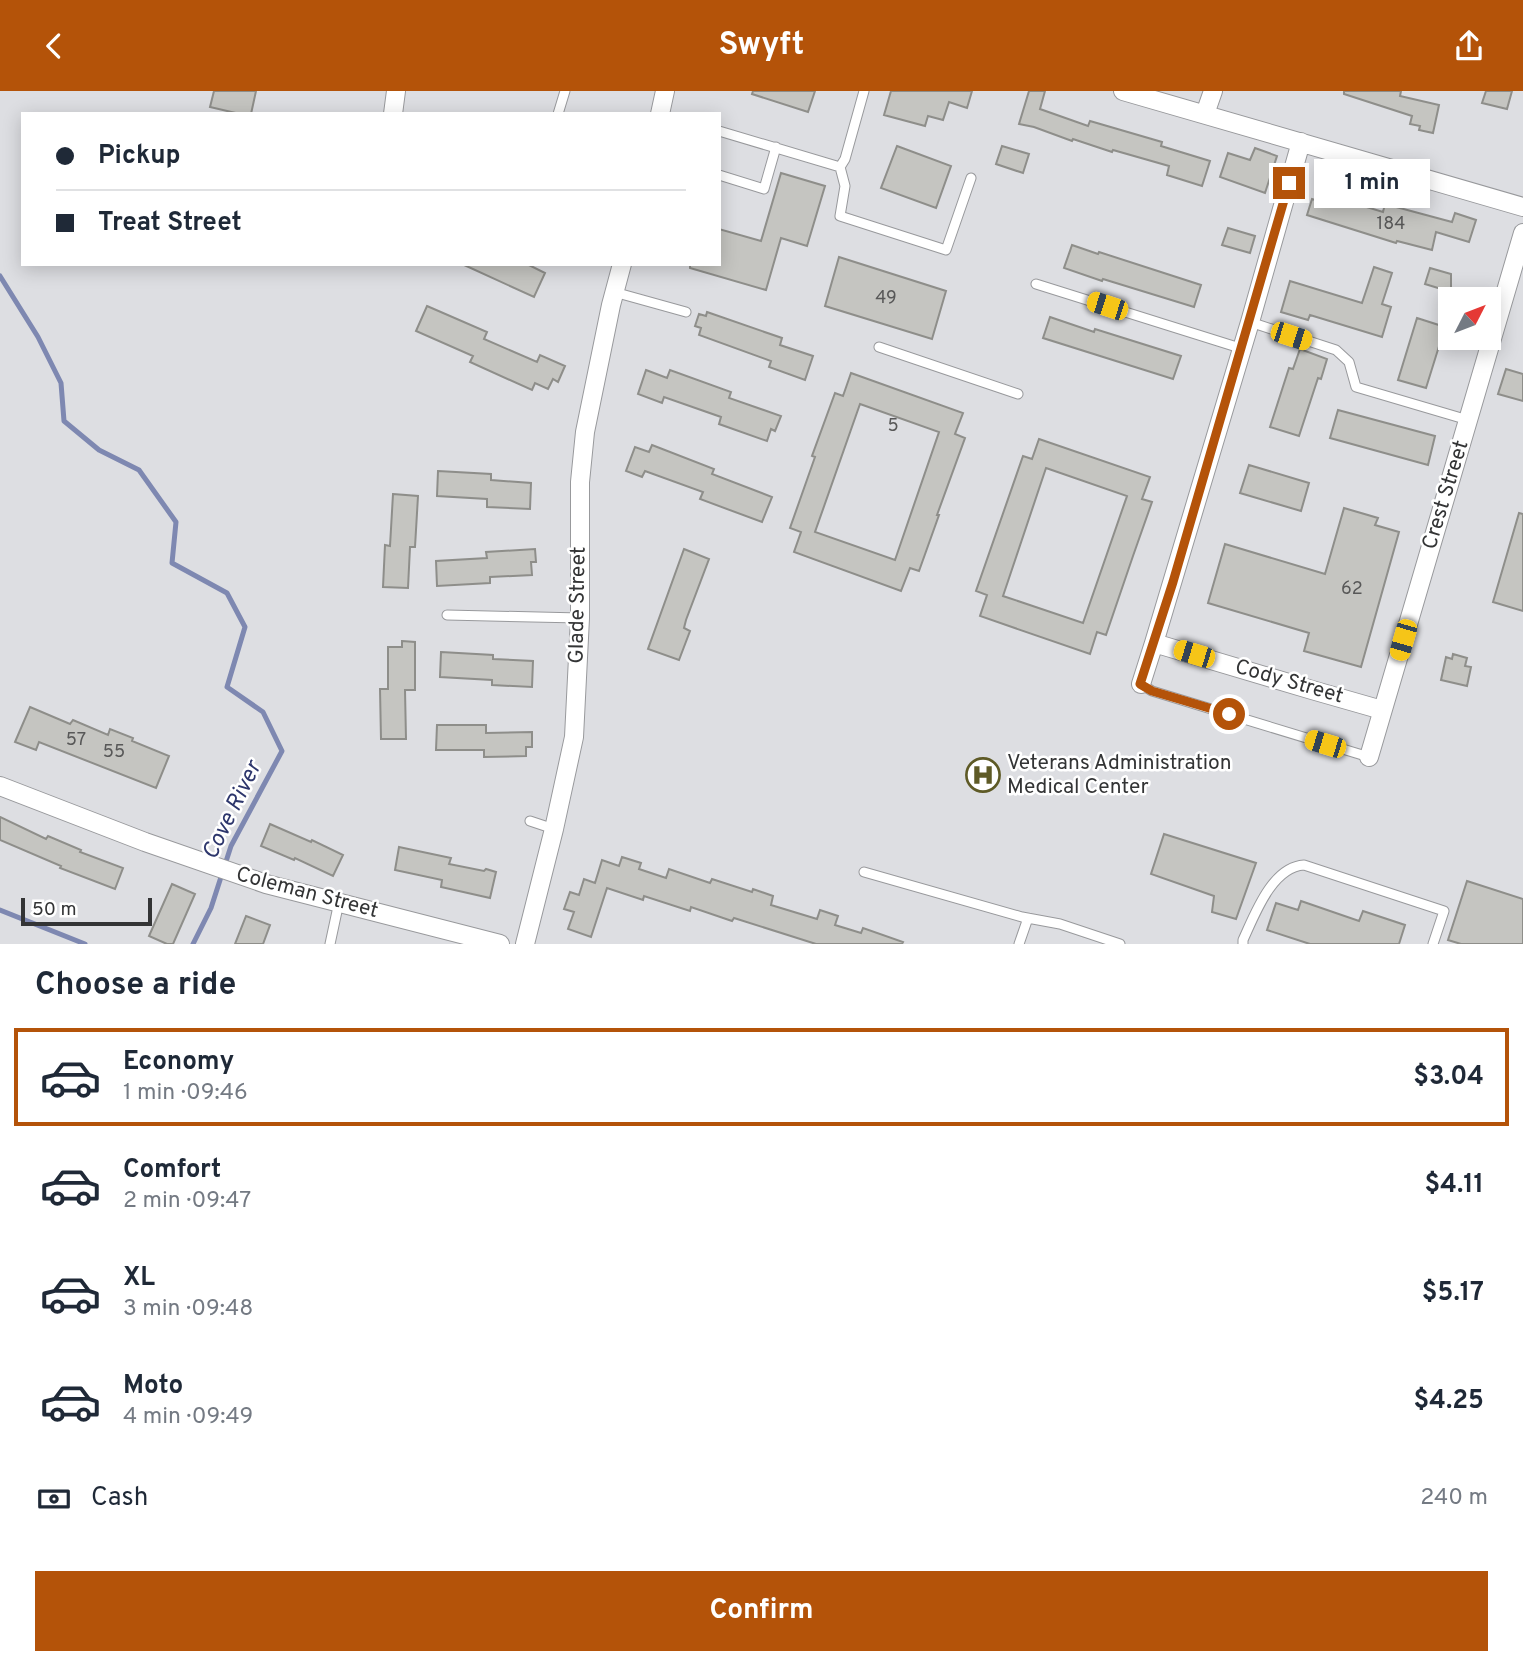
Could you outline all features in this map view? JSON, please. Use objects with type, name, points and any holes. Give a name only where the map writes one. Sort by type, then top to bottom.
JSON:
[{"type":"street","points":[[393,112],[396,91]]},
{"type":"street","points":[[660,112],[665,91]]},
{"type":"street","points":[[1123,91],[1523,207]]},
{"type":"street","points":[[1205,114],[1213,91]]},
{"type":"street","points":[[1140,684],[1250,322],[1301,142]]},
{"type":"street","name":"Crest Street","points":[[1369,757],[1523,233]]},
{"type":"street","name":"Glade Street","points":[[525,944],[574,737],[580,618],[580,482],[585,432],[621,266]]},
{"type":"street","name":"Cody Street","points":[[1154,643],[1382,710]]},
{"type":"street","name":"Coleman Street","points":[[0,786],[145,842],[266,884],[477,941],[500,944]]},
{"type":"lane","points":[[559,112],[565,91]]},
{"type":"lane","points":[[864,91],[845,159],[840,167],[845,186],[841,216],[946,250],[971,178]]},
{"type":"lane","points":[[721,132],[840,167]]},
{"type":"lane","points":[[721,176],[764,189],[776,147]]},
{"type":"lane","points":[[1036,284],[1241,348]]},
{"type":"lane","points":[[614,292],[686,312]]},
{"type":"lane","points":[[1250,322],[1336,351],[1349,362],[1356,387],[1468,420]]},
{"type":"lane","points":[[879,347],[1018,394]]},
{"type":"lane","points":[[447,615],[580,618]]},
{"type":"lane","points":[[1140,684],[1152,691],[1369,757]]},
{"type":"lane","points":[[530,821],[554,829]]},
{"type":"lane","points":[[1243,944],[1257,909],[1276,880],[1294,866],[1304,865],[1444,911],[1433,944]]},
{"type":"lane","points":[[864,871],[1028,918],[1060,924],[1121,944]]},
{"type":"lane","points":[[330,944],[339,902]]},
{"type":"lane","points":[[1019,944],[1028,918]]},
{"type":"building","points":[[214,91],[256,91],[251,112],[231,112],[210,107]]},
{"type":"building","points":[[753,91],[815,91],[808,112],[752,94]]},
{"type":"building","points":[[891,91],[972,91],[967,108],[949,102],[943,120],[928,116],[925,126],[884,115]]},
{"type":"building","points":[[1029,91],[1045,91],[1040,109],[1088,126],[1090,121],[1162,142],[1161,146],[1210,161],[1202,186],[1167,175],[1169,166],[1019,124]]},
{"type":"building","points":[[1344,91],[1401,91],[1400,96],[1439,105],[1433,133],[1419,130],[1420,126],[1410,124],[1412,116],[1344,94]]},
{"type":"building","points":[[1486,91],[1512,91],[1507,109],[1482,103]]},
{"type":"building","points":[[897,146],[951,166],[936,208],[881,188]]},
{"type":"building","points":[[1002,146],[1029,154],[1023,173],[996,164]]},
{"type":"building","points":[[1255,148],[1277,156],[1265,193],[1220,177],[1228,153],[1250,160]]},
{"type":"building","points":[[781,173],[825,186],[807,246],[781,238],[766,290],[690,268],[721,266],[721,230],[761,241]]},
{"type":"building","points":[[1332,190],[1351,197],[1350,202],[1383,212],[1385,204],[1452,222],[1455,213],[1476,220],[1469,242],[1436,232],[1432,250],[1397,241],[1396,243],[1307,215],[1312,199],[1328,204]]},
{"type":"building","points":[[1228,228],[1255,236],[1250,253],[1222,245]]},
{"type":"building","points":[[1072,245],[1201,285],[1194,307],[1064,268]]},
{"type":"building","points":[[839,257],[946,291],[932,339],[825,306]]},
{"type":"building","points":[[466,266],[531,266],[545,273],[534,297]]},
{"type":"building","points":[[1374,267],[1392,273],[1382,304],[1391,307],[1382,337],[1310,315],[1308,320],[1281,312],[1290,281],[1362,303]]},
{"type":"building","points":[[1430,268],[1451,274],[1451,287],[1438,288],[1425,284]]},
{"type":"building","points":[[427,306],[487,332],[484,339],[537,362],[540,355],[565,366],[558,382],[553,379],[548,389],[535,383],[532,390],[470,362],[473,356],[416,331]]},
{"type":"building","points":[[707,312],[782,338],[780,345],[813,356],[805,380],[769,367],[771,361],[699,335],[701,328],[695,326],[699,314],[706,316]]},
{"type":"building","points":[[1050,317],[1181,356],[1173,379],[1043,338]]},
{"type":"building","points":[[1417,318],[1438,325],[1438,349],[1426,388],[1398,380]]},
{"type":"building","points":[[1300,349],[1327,359],[1299,436],[1270,427],[1289,368],[1293,369]]},
{"type":"building","points":[[1506,369],[1523,374],[1523,401],[1498,394]]},
{"type":"building","points":[[646,370],[667,378],[670,370],[731,392],[729,398],[781,416],[775,431],[771,429],[767,441],[719,424],[721,417],[664,397],[662,403],[638,394]]},
{"type":"building","points":[[851,373],[963,413],[955,434],[965,438],[939,515],[919,571],[910,568],[901,591],[794,552],[801,532],[790,528],[815,457],[812,456],[835,393],[843,396]],"holes":[[[860,404],[939,432],[895,560],[815,532]]]},
{"type":"building","points":[[1338,410],[1435,436],[1428,465],[1330,438]]},
{"type":"building","points":[[1039,439],[1150,477],[1142,499],[1152,502],[1106,635],[1097,632],[1090,654],[980,616],[987,595],[976,591],[1023,456],[1032,459]],"holes":[[[1046,468],[1127,496],[1083,623],[1003,596]]]},
{"type":"building","points":[[652,445],[714,469],[712,474],[772,497],[762,522],[700,499],[703,492],[645,471],[642,477],[626,471],[635,447],[649,452]]},
{"type":"building","points":[[1249,465],[1309,483],[1301,511],[1240,493]]},
{"type":"building","points":[[438,471],[491,474],[491,480],[531,483],[530,509],[487,507],[487,499],[437,496]]},
{"type":"building","points":[[393,494],[418,496],[415,547],[410,547],[408,588],[383,587],[385,545],[390,546]]},
{"type":"building","points":[[1344,508],[1378,518],[1375,525],[1399,532],[1361,667],[1304,651],[1309,633],[1208,603],[1225,544],[1325,574]]},
{"type":"building","points":[[1519,513],[1523,514],[1523,611],[1493,602]]},
{"type":"building","points":[[535,549],[536,562],[531,562],[532,575],[490,577],[490,583],[437,586],[436,561],[487,558],[486,552]]},
{"type":"building","points":[[684,549],[709,559],[686,620],[684,628],[690,631],[679,660],[648,649]]},
{"type":"building","points":[[402,641],[415,642],[415,690],[405,690],[406,739],[381,739],[380,689],[388,689],[388,647],[402,647]]},
{"type":"building","points":[[441,652],[533,661],[532,687],[492,685],[492,680],[440,677]]},
{"type":"building","points":[[1453,654],[1467,658],[1465,666],[1471,667],[1467,686],[1441,680],[1446,657],[1452,659]]},
{"type":"building","points":[[30,707],[70,724],[73,720],[108,735],[110,729],[169,756],[156,788],[39,742],[36,750],[15,742]]},
{"type":"building","points":[[437,725],[486,725],[486,733],[532,732],[532,747],[526,747],[526,756],[484,757],[484,750],[436,750]]},
{"type":"building","points":[[0,817],[46,839],[48,836],[81,850],[80,852],[123,868],[115,889],[60,868],[61,866],[0,840]]},
{"type":"building","points":[[270,824],[343,855],[333,876],[261,846]]},
{"type":"building","points":[[1164,834],[1256,863],[1236,919],[1212,912],[1214,896],[1151,874]]},
{"type":"building","points":[[399,847],[451,858],[449,864],[496,872],[490,898],[441,887],[442,880],[395,870]]},
{"type":"building","points":[[622,857],[641,863],[639,869],[666,878],[669,869],[710,883],[712,879],[752,892],[753,889],[773,896],[771,905],[817,919],[820,910],[838,916],[835,925],[861,933],[863,928],[903,942],[816,944],[734,918],[732,921],[691,907],[690,911],[644,896],[643,900],[607,888],[591,937],[568,929],[574,912],[564,909],[570,892],[579,895],[584,879],[595,883],[602,860],[619,866]]},
{"type":"building","points":[[1467,881],[1523,899],[1523,944],[1461,944],[1448,940]]},
{"type":"building","points":[[172,884],[195,894],[173,944],[167,944],[149,936]]},
{"type":"building","points":[[1301,901],[1359,921],[1363,911],[1405,925],[1399,944],[1310,944],[1267,930],[1276,903],[1298,910]]},
{"type":"building","points":[[246,916],[270,925],[263,944],[235,944]]},
{"type":"waterway","name":"Cove River","points":[[0,276],[38,337],[61,383],[64,421],[99,450],[139,470],[176,522],[172,563],[227,593],[245,627],[227,687],[263,712],[282,751],[231,846],[211,908],[193,944]]},
{"type":"waterway","name":"Cove River","points":[[0,910],[85,944]]},
{"type":"place","name":"Veterans Administration Medical Center","points":[[983,775]]},
{"type":"route","points":[[1229,714],[1152,691],[1140,684],[1173,582],[1289,183]]}]
